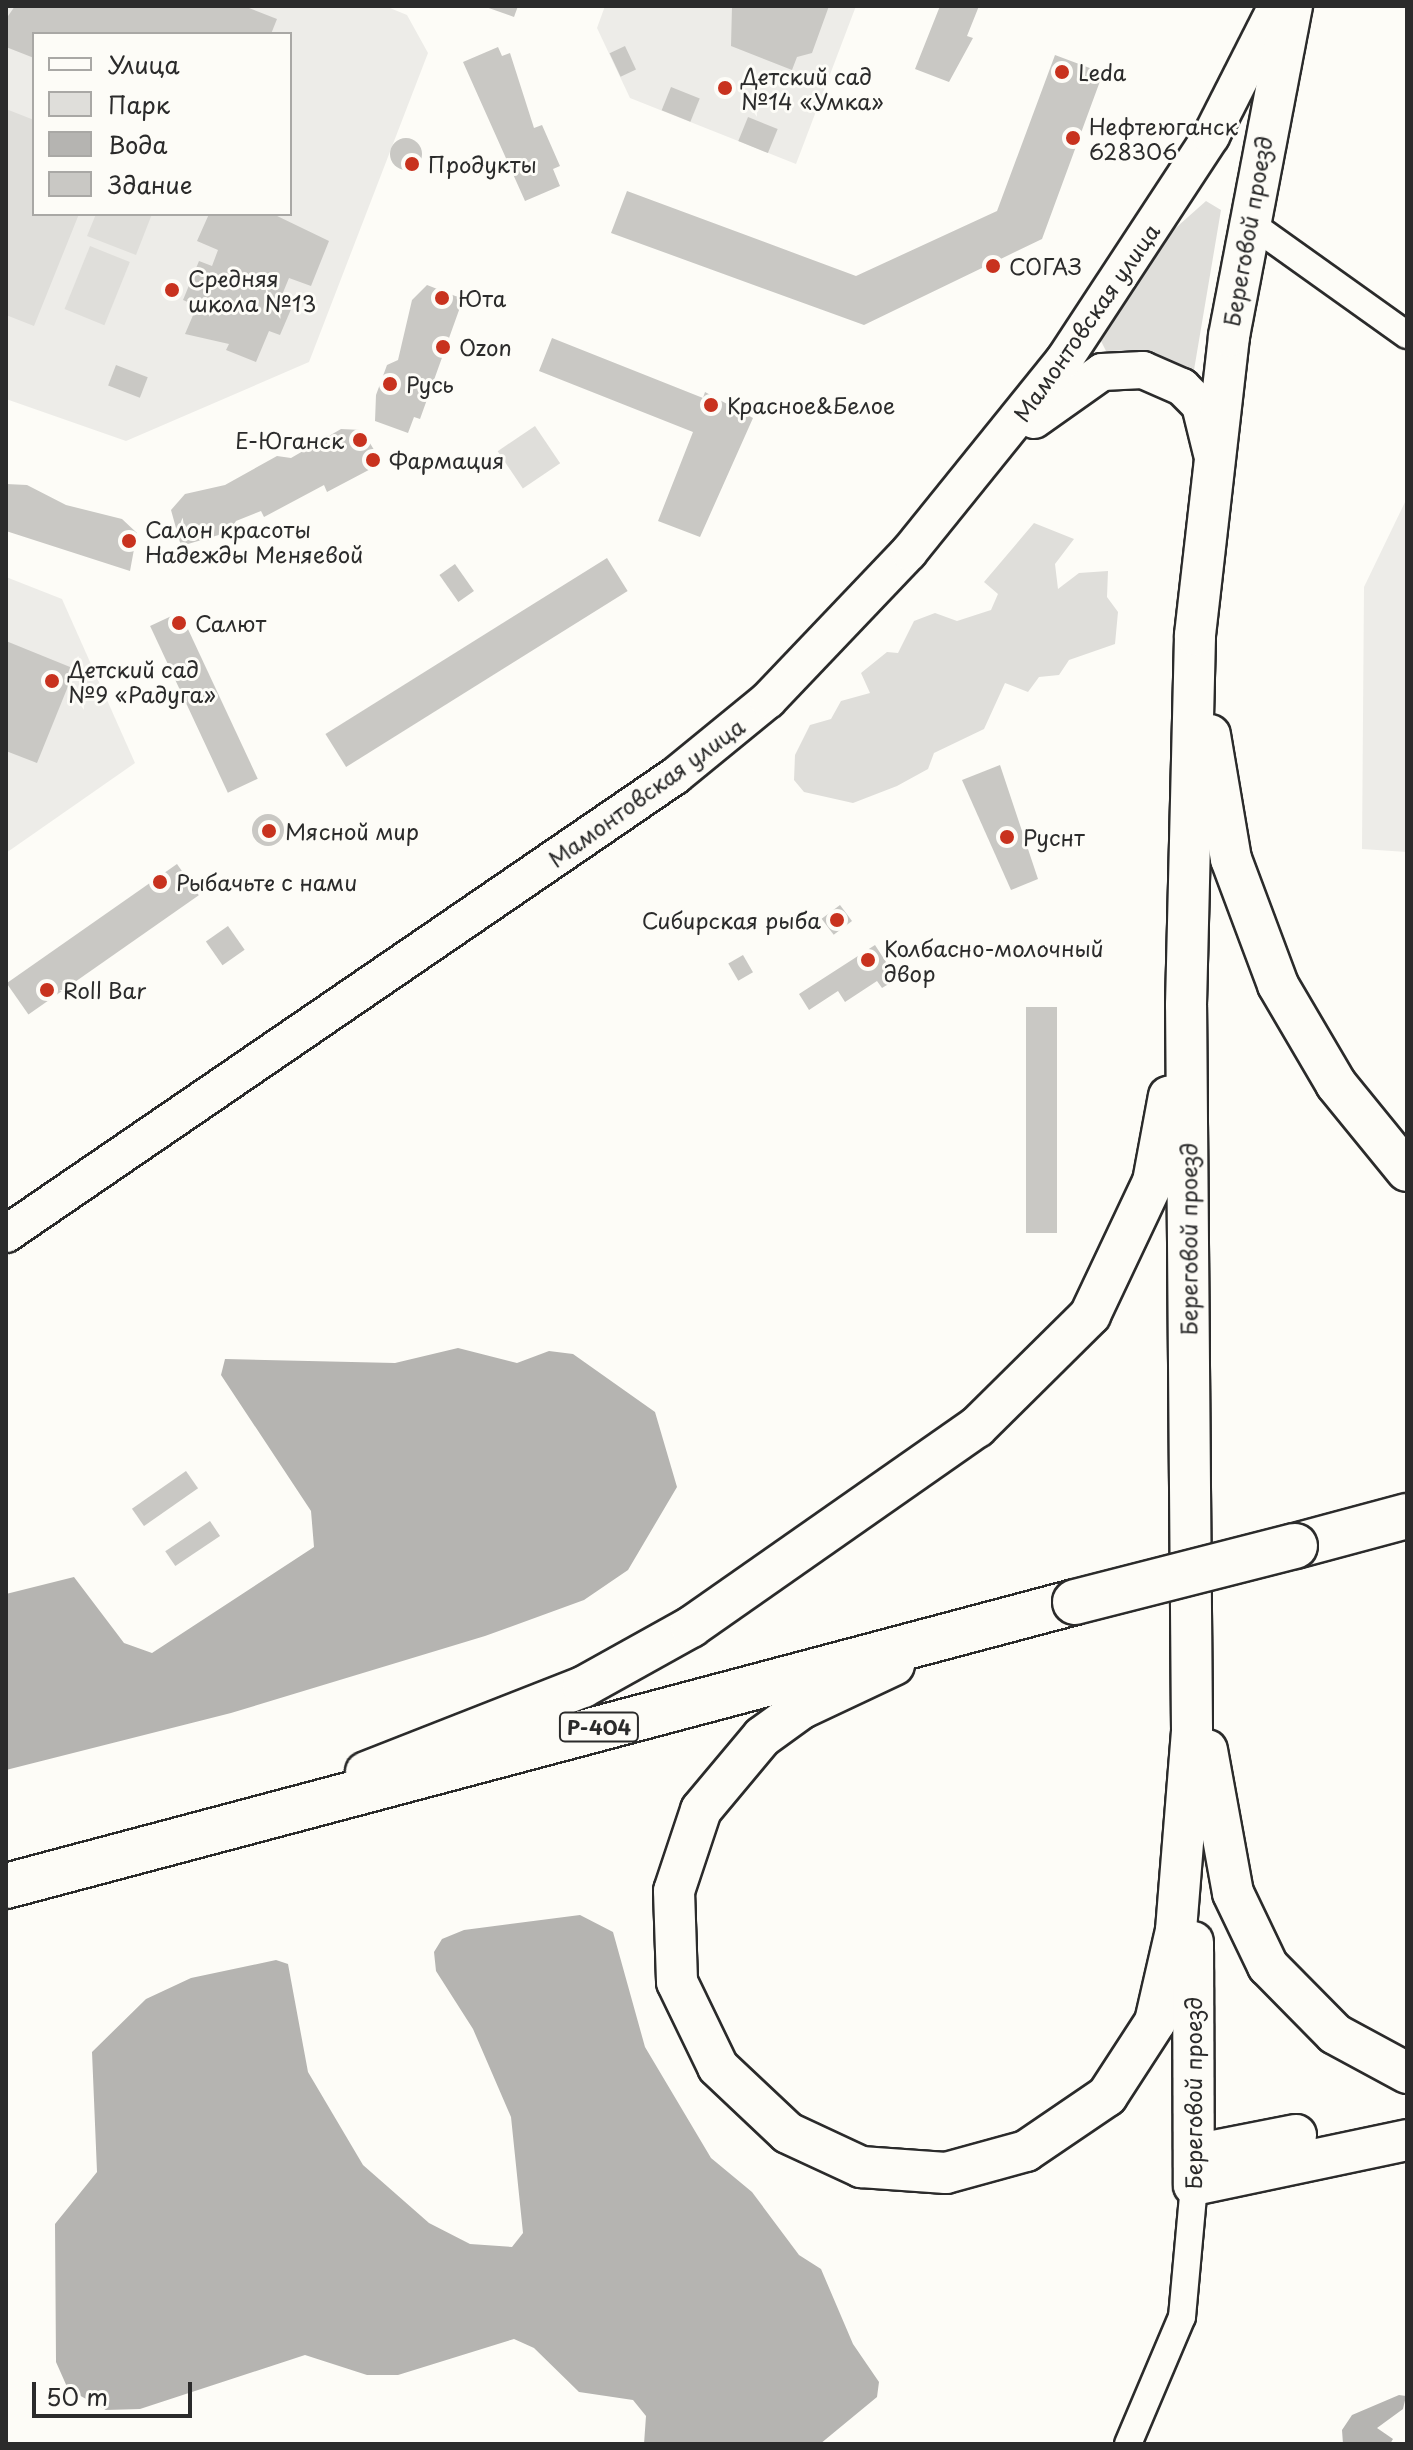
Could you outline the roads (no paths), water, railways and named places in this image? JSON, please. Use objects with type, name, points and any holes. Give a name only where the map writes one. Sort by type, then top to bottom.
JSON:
[{"type":"highway","name":"Р-404","points":[[6,1886],[192,1833],[1407,1516]]},
{"type":"highway","name":"Р-404","points":[[6,1877],[106,1856]]},
{"type":"main road","name":"Береговой проезд","points":[[1192,1636],[1186,1005],[1195,635],[1213,458],[1247,221],[1292,6]]},
{"type":"main road","points":[[1195,635],[1231,859],[1250,915],[1303,1034],[1407,1171]]},
{"type":"main road","points":[[192,1833],[473,1735],[583,1687],[691,1627],[977,1427],[1090,1315],[1124,1255],[1153,1182],[1186,1005]]},
{"type":"main road","points":[[1342,1533],[1407,1531]]},
{"type":"main road","points":[[1006,1621],[855,1681],[782,1723],[728,1772],[681,1855],[672,1931],[689,2018],[731,2083],[788,2133],[861,2167],[946,2173],[1026,2151],[1107,2096],[1140,2050],[1167,1985],[1192,1730],[1192,1636]]},
{"type":"main road","points":[[1192,1636],[1219,1834],[1249,1932],[1268,1966],[1335,2034],[1407,2073]]},
{"type":"main road","name":"Береговой проезд","points":[[1192,1730],[1194,2170]]},
{"type":"main road","points":[[1194,2170],[1407,2113]]},
{"type":"main road","points":[[1194,2170],[1407,2140]]},
{"type":"street","name":"Мамонтовская улица","points":[[6,1234],[710,750],[834,633],[1000,445],[1211,136],[1277,6]]},
{"type":"street","points":[[1247,221],[1407,335]]},
{"type":"street","points":[[1000,445],[1080,386],[1125,367],[1162,375],[1191,396],[1209,424],[1213,458]]},
{"type":"street","name":"Береговой проезд","points":[[1128,2444],[1182,2317],[1194,2170]]},
{"type":"water","points":[[458,1348],[517,1363],[549,1351],[573,1354],[655,1412],[677,1487],[628,1570],[584,1600],[485,1636],[231,1713],[6,1770],[6,1594],[74,1577],[124,1643],[152,1653],[314,1547],[311,1511],[221,1375],[225,1359],[395,1363]]},
{"type":"water","points":[[580,1915],[613,1932],[645,2047],[711,2158],[752,2192],[799,2255],[821,2269],[853,2344],[879,2382],[877,2397],[820,2444],[644,2444],[646,2416],[633,2400],[579,2392],[534,2348],[514,2339],[398,2375],[367,2375],[305,2355],[140,2409],[106,2410],[68,2389],[56,2362],[55,2224],[97,2172],[92,2052],[146,1999],[191,1978],[276,1960],[288,1964],[308,2072],[363,2165],[429,2223],[470,2244],[512,2247],[523,2233],[511,2117],[473,2029],[436,1971],[434,1952],[442,1939],[464,1930]]},
{"type":"water","points":[[1399,2395],[1406,2396],[1403,2409],[1377,2428],[1393,2439],[1390,2444],[1343,2444],[1342,2430],[1352,2415]]},
{"type":"place","name":"Leda","points":[[1062,72]]},
{"type":"place","name":"Детский сад №14 «Умка»","points":[[725,88]]},
{"type":"place","name":"Нефтеюганск 628306","points":[[1073,138]]},
{"type":"place","name":"Продукты","points":[[412,164]]},
{"type":"place","name":"СОГАЗ","points":[[993,266]]},
{"type":"place","name":"Средняя школа №13","points":[[172,290]]},
{"type":"place","name":"Юта","points":[[442,298]]},
{"type":"place","name":"Ozon","points":[[443,347]]},
{"type":"place","name":"Русь","points":[[390,384]]},
{"type":"place","name":"Красное&Белое","points":[[711,405]]},
{"type":"place","name":"Е-Юганск","points":[[360,440]]},
{"type":"place","name":"Фармация","points":[[373,460]]},
{"type":"place","name":"Салон красоты Надежды Меняевой","points":[[129,541]]},
{"type":"place","name":"Салют","points":[[179,623]]},
{"type":"place","name":"Детский сад №9 «Радуга»","points":[[52,681]]},
{"type":"place","name":"Мясной мир","points":[[269,831]]},
{"type":"place","name":"Руснт","points":[[1007,837]]},
{"type":"place","name":"Рыбачьте с нами","points":[[160,882]]},
{"type":"place","name":"Сибирская рыба","points":[[837,920]]},
{"type":"place","name":"Колбасно-молочный двор","points":[[868,960]]},
{"type":"place","name":"Roll Bar","points":[[47,990]]}]
